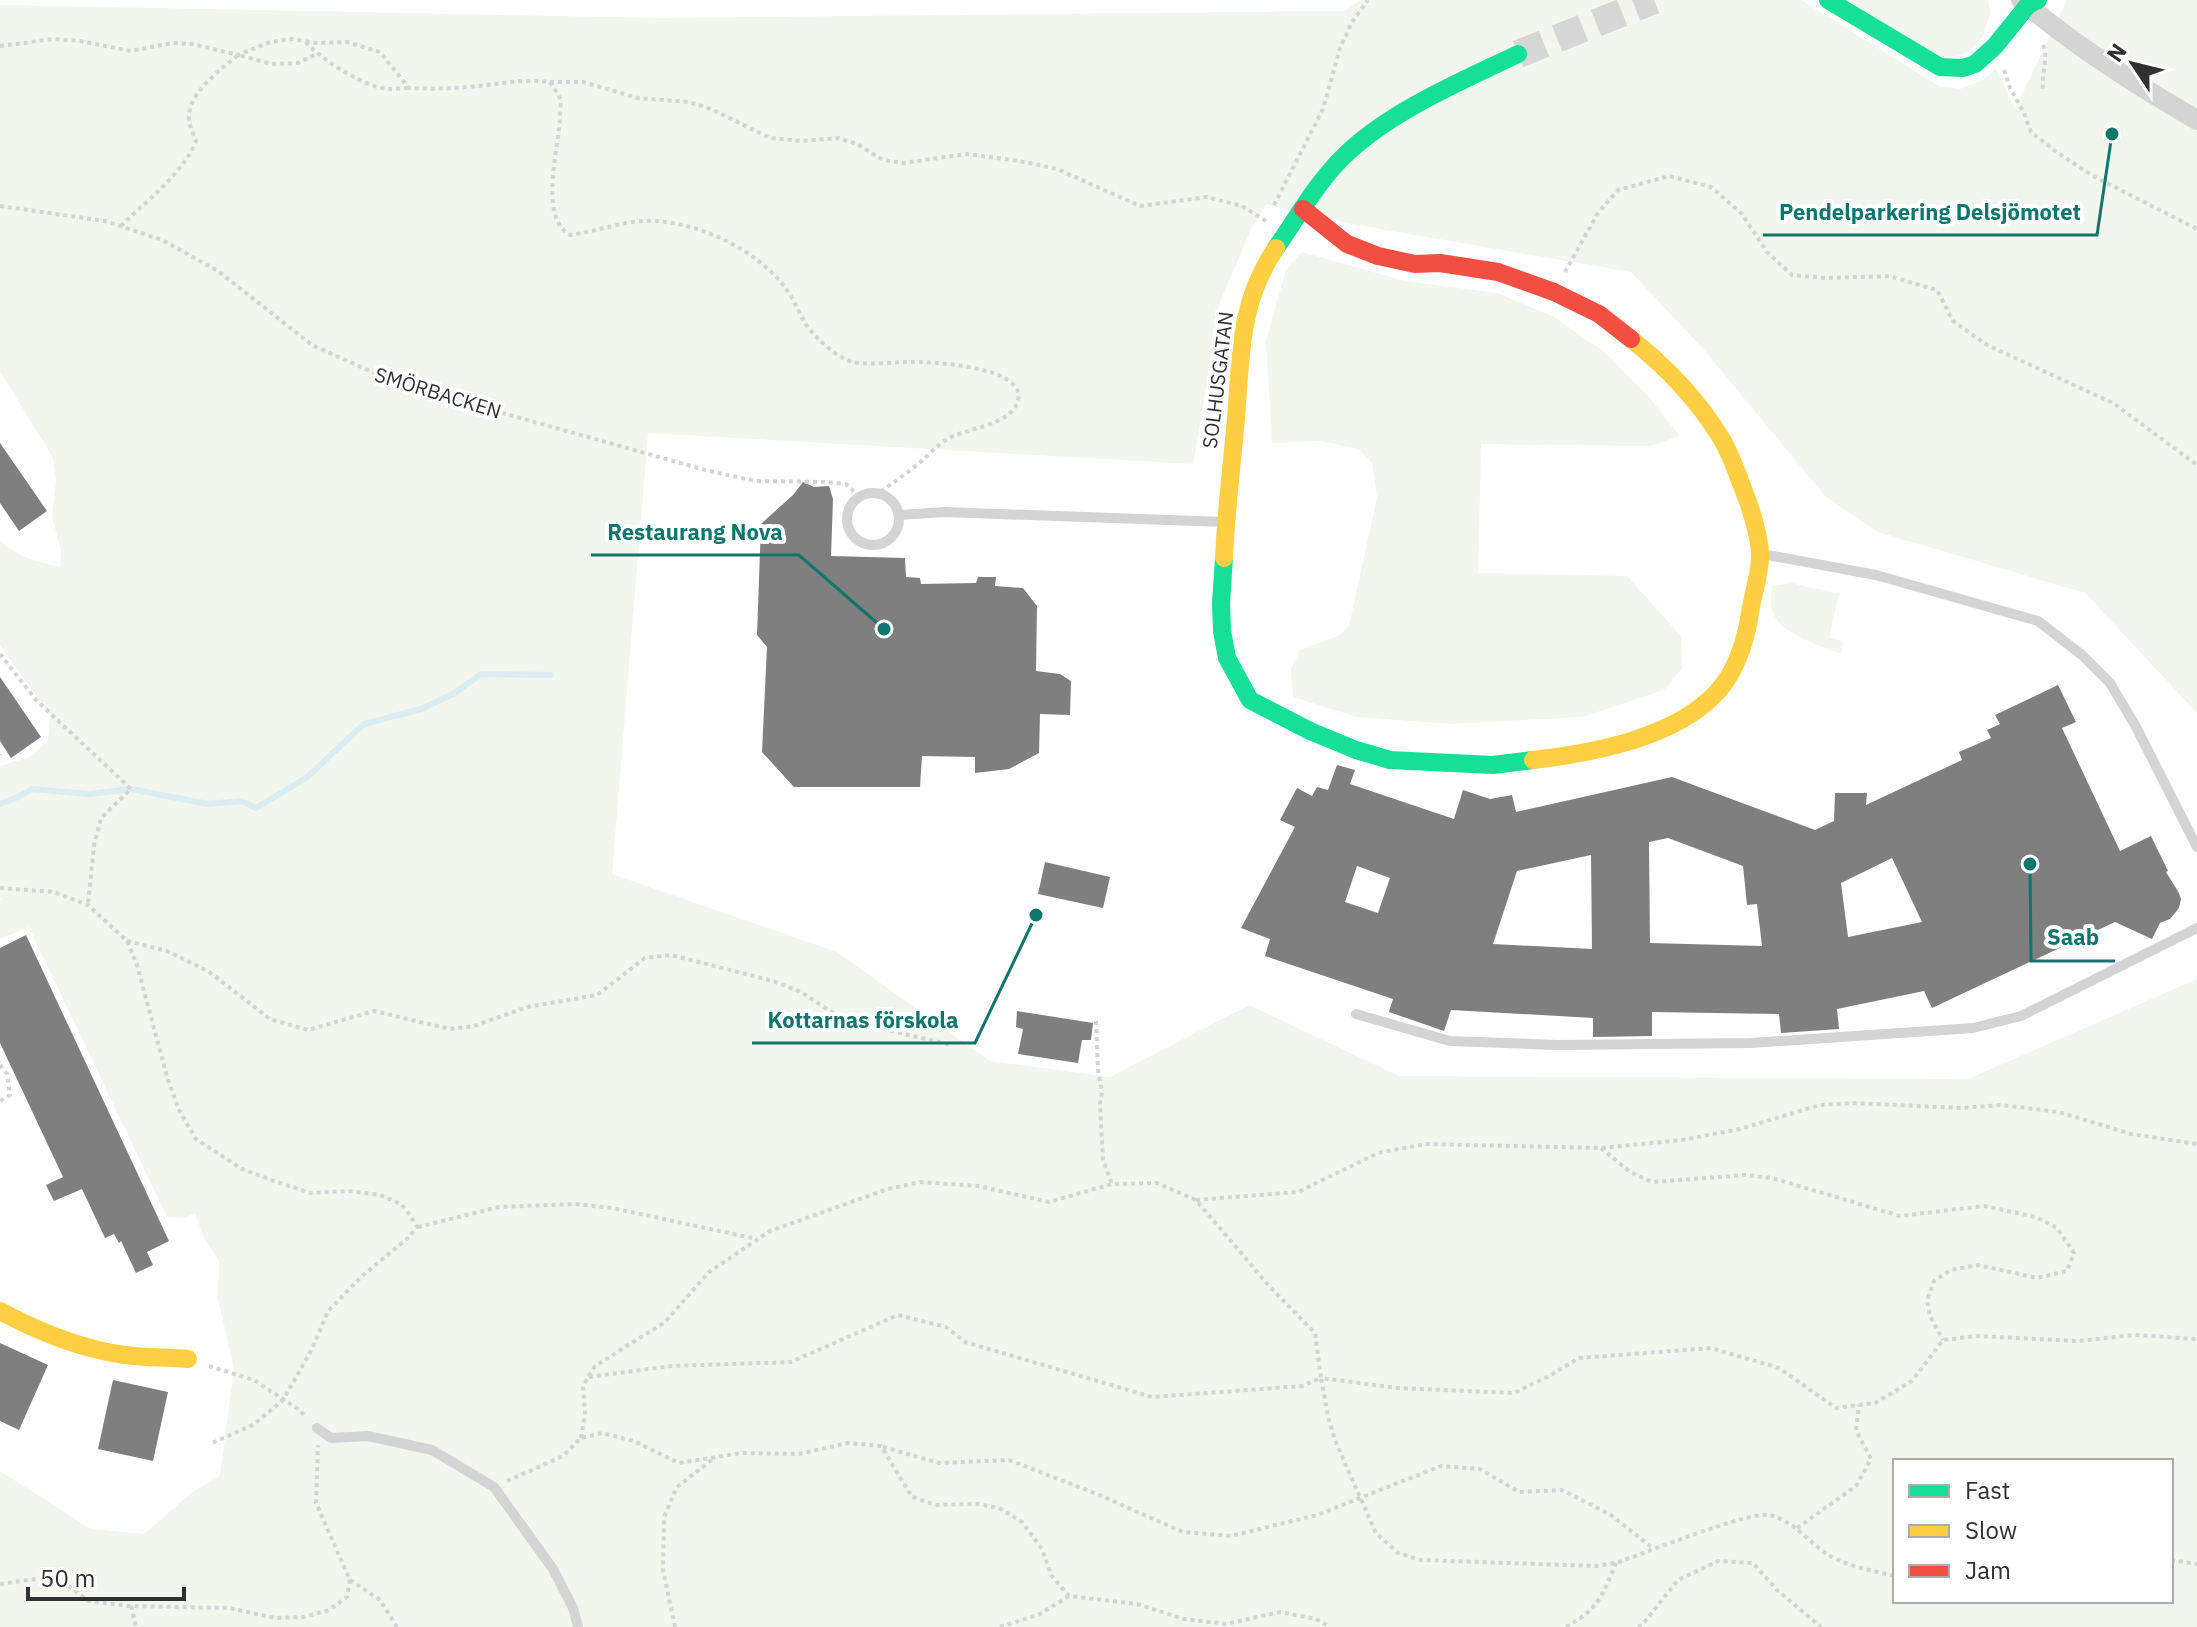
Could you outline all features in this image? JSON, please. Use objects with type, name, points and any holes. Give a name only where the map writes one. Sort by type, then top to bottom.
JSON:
[{"type":"street","points":[[1828,0],[1930,62],[1940,67],[1963,68],[1975,64],[1995,46],[2029,2],[2108,65],[2197,120]]},
{"type":"street","name":"SOLHUSGATAN","points":[[1303,209],[1347,244],[1378,256],[1415,264],[1440,263],[1498,272],[1554,292],[1599,314],[1648,352],[1686,390],[1721,438],[1750,509],[1760,554],[1749,623],[1732,672],[1717,692],[1692,712],[1667,726],[1617,746],[1554,758],[1493,765],[1390,760],[1310,731],[1250,700],[1227,658],[1221,603],[1241,346],[1247,309],[1263,267],[1303,209],[1340,160],[1366,136],[1443,90],[1518,54]]},
{"type":"street","points":[[0,1311],[22,1323],[85,1347],[125,1355],[188,1359]]},
{"type":"lane","points":[[869,492],[879,493],[889,497],[896,505],[899,525],[887,542],[866,545],[850,533],[846,523],[847,513],[851,503],[859,496],[869,492]]},
{"type":"lane","points":[[899,515],[944,512],[1226,522]]},
{"type":"lane","points":[[1760,554],[1876,575],[2038,621],[2082,655],[2110,683],[2135,725],[2197,847]]},
{"type":"lane","points":[[1356,1014],[1450,1041],[1557,1045],[1751,1043],[1973,1028],[2021,1016],[2197,928]]},
{"type":"lane","points":[[317,1428],[331,1438],[368,1436],[432,1450],[494,1487],[553,1569],[573,1608],[578,1627]]},
{"type":"path","points":[[0,46],[54,39],[131,51],[172,43],[192,44],[272,64],[298,63],[316,54]]},
{"type":"path","points":[[121,226],[190,155],[196,141],[189,114],[198,93],[238,55],[270,42],[292,39],[347,42],[380,52],[409,88]]},
{"type":"path","points":[[306,42],[316,54],[359,79],[386,89],[432,90],[530,79],[583,82],[638,98],[689,102],[711,109],[770,138],[802,141],[838,138],[857,144],[883,160],[903,163],[967,154],[1019,161],[1057,169],[1140,206],[1207,197],[1242,206],[1266,221]]},
{"type":"path","points":[[2042,44],[2046,51],[2041,78],[2043,89]]},
{"type":"path","points":[[2002,63],[2031,132],[2093,176],[2197,229]]},
{"type":"path","points":[[550,82],[560,99],[552,184],[556,219],[561,230],[570,235],[644,221],[681,223],[726,240],[771,270],[791,295],[807,326],[839,357],[855,363],[917,362],[976,368],[1011,380],[1019,399],[1013,410],[985,426],[946,439],[879,493]]},
{"type":"path","points":[[1554,292],[1598,213],[1618,190],[1669,176],[1711,187],[1742,214],[1767,252],[1792,275],[1826,278],[1889,276],[1937,290],[1953,321],[1987,345],[2113,403],[2197,465]]},
{"type":"path","name":"SMÖRBACKEN","points":[[0,206],[105,221],[162,240],[218,271],[312,345],[399,384],[709,471],[756,481],[846,484],[859,496]]},
{"type":"path","points":[[0,654],[36,700],[131,789],[101,818],[94,845],[88,905]]},
{"type":"path","points":[[0,888],[54,892],[88,905],[127,941],[137,965],[168,1080],[179,1110],[196,1139],[242,1169],[311,1193],[348,1191],[380,1195],[401,1204],[417,1227]]},
{"type":"path","points":[[127,941],[167,951],[208,971],[270,1019],[308,1030],[374,1011],[450,1029],[474,1026],[527,1007],[597,995],[645,958],[671,955],[773,981],[801,992],[844,1020],[952,1045]]},
{"type":"path","points":[[1096,1021],[1102,1092],[1103,1160],[1112,1184]]},
{"type":"path","points":[[0,1065],[7,1074],[10,1095],[0,1101]]},
{"type":"path","points":[[1196,1200],[1298,1192],[1378,1153],[1425,1144],[1601,1148],[1682,1140],[1740,1129],[1820,1105],[1853,1103],[1961,1108],[2001,1105],[2059,1112],[2131,1134],[2197,1144]]},
{"type":"path","points":[[1601,1148],[1630,1172],[1652,1182],[1745,1175],[1772,1178],[1900,1216],[1984,1206],[2036,1217],[2057,1228],[2074,1253],[2067,1271],[2037,1278],[1978,1265],[1951,1270],[1934,1281],[1927,1300],[1930,1316],[1943,1340]]},
{"type":"path","points":[[581,1438],[585,1413],[583,1386],[595,1366],[665,1322],[709,1272],[770,1231],[888,1189],[920,1182],[978,1186],[1049,1202],[1112,1184],[1157,1183],[1196,1200],[1270,1287],[1315,1333],[1329,1421],[1337,1445],[1376,1533],[1398,1553],[1421,1560],[1596,1566],[1616,1563],[1746,1518],[1768,1514],[1796,1528],[1828,1554],[1850,1565],[1893,1576]]},
{"type":"path","points":[[210,1444],[253,1425],[283,1400],[312,1349],[328,1311],[417,1227],[499,1207],[575,1204],[612,1208],[757,1239]]},
{"type":"path","points":[[588,1378],[671,1366],[791,1362],[898,1315],[946,1327],[965,1342],[1152,1397],[1302,1386],[1321,1378],[1397,1388],[1514,1393],[1579,1358],[1711,1348],[1779,1368],[1836,1408],[1875,1403],[1912,1381],[1943,1340],[1976,1336],[2078,1341],[2134,1335],[2197,1339]]},
{"type":"path","points":[[188,1359],[254,1380],[298,1409],[317,1428],[316,1503],[350,1580],[380,1600],[397,1627]]},
{"type":"path","points":[[1796,1528],[1856,1486],[1871,1459],[1856,1430],[1859,1405]]},
{"type":"path","points":[[494,1487],[542,1468],[563,1456],[581,1438],[602,1433],[634,1441],[679,1463],[741,1453],[799,1454],[848,1443],[881,1446],[939,1463],[1009,1460],[1183,1532],[1231,1536],[1317,1515],[1441,1466],[1480,1469],[1519,1492],[1562,1490],[1611,1515],[1654,1550]]},
{"type":"path","points":[[881,1446],[912,1497],[936,1505],[978,1504],[999,1508],[1022,1522],[1042,1549],[1051,1575],[1069,1596]]},
{"type":"path","points":[[675,1627],[663,1570],[664,1517],[677,1487],[716,1457]]},
{"type":"path","points":[[2173,1560],[2197,1564]]},
{"type":"path","points":[[1638,1627],[1678,1580],[1718,1561],[1753,1563],[1777,1590],[1821,1627]]},
{"type":"path","points":[[1566,1627],[1585,1617],[1600,1601],[1616,1563]]},
{"type":"path","points":[[0,1584],[56,1576],[88,1601],[131,1606],[229,1608],[275,1618],[304,1617],[329,1610],[347,1597],[350,1580]]},
{"type":"path","points":[[1000,1627],[1040,1614],[1069,1596],[1137,1604],[1184,1619],[1212,1623],[1226,1624],[1280,1612],[1316,1619],[1330,1627]]},
{"type":"path","points":[[131,1606],[136,1627]]},
{"type":"path","points":[[1022,1620],[1025,1627]]},
{"type":"shaded area","points":[[1361,0],[1801,0],[1939,86],[1960,89],[1983,80],[1996,69],[2015,109],[2067,0],[2197,0],[2197,713],[2085,593],[1878,532],[1825,496],[1704,350],[1631,272],[1357,225],[1266,204],[1251,229],[1220,302],[1193,464],[648,433],[612,874],[837,952],[990,1061],[1110,1077],[1249,1005],[1399,1076],[1968,1079],[2197,979],[2197,1627],[0,1627],[0,1471],[91,1529],[144,1534],[191,1493],[220,1476],[234,1368],[218,1299],[219,1261],[204,1238],[195,1213],[185,1218],[167,1217],[29,927],[0,939],[0,766],[30,757],[48,741],[50,715],[0,645],[0,541],[28,558],[60,567],[61,551],[52,516],[56,482],[53,458],[0,371],[0,5],[658,18],[1345,11]]},
{"type":"shaded area","points":[[1848,0],[1988,0],[1990,14],[1983,36],[1970,51],[1955,56],[1935,56]]},
{"type":"shaded area","points":[[1302,252],[1405,281],[1497,293],[1554,317],[1606,353],[1648,396],[1680,436],[1651,446],[1481,444],[1478,573],[1627,576],[1681,636],[1682,668],[1664,690],[1582,717],[1450,724],[1357,717],[1293,697],[1291,669],[1300,650],[1338,636],[1349,626],[1377,498],[1372,463],[1359,449],[1320,441],[1272,443],[1266,341],[1286,270]]},
{"type":"shaded area","points":[[1793,583],[1839,593],[1829,638],[1843,641],[1841,654],[1792,633],[1777,620],[1771,605],[1772,586]]},
{"type":"building","points":[[0,443],[47,511],[19,531],[0,503]]},
{"type":"building","points":[[803,482],[814,487],[829,486],[833,499],[831,556],[905,558],[906,577],[920,578],[921,584],[976,583],[978,577],[996,577],[995,586],[1023,588],[1037,606],[1036,671],[1060,674],[1071,681],[1070,715],[1040,714],[1039,753],[1009,769],[975,773],[975,757],[922,756],[920,787],[794,787],[762,752],[767,647],[757,635],[761,524]]},
{"type":"building","points":[[0,677],[41,737],[11,758],[0,741]]},
{"type":"building","points":[[2058,685],[2076,722],[2062,728],[2120,851],[2151,836],[2166,872],[2179,893],[2179,908],[2170,919],[2160,923],[2152,939],[2115,922],[1932,1008],[1924,991],[1837,1009],[1839,1029],[1781,1033],[1779,1014],[1652,1012],[1652,1036],[1593,1037],[1593,1018],[1451,1010],[1444,1031],[1389,1012],[1393,999],[1265,956],[1270,939],[1241,928],[1295,827],[1280,820],[1297,788],[1312,796],[1317,787],[1328,790],[1337,765],[1355,770],[1350,784],[1454,819],[1463,790],[1490,799],[1512,795],[1516,812],[1672,777],[1815,830],[1834,821],[1835,793],[1867,793],[1866,805],[1962,760],[1959,752],[1991,738],[1987,730],[2000,724],[1995,715]],"holes":[[[1668,838],[1743,866],[1747,905],[1757,904],[1762,946],[1650,943],[1649,842]],[[1591,855],[1592,949],[1493,944],[1517,871]],[[1892,858],[1922,922],[1848,937],[1841,883]],[[1357,866],[1390,878],[1378,913],[1345,902]]]},
{"type":"building","points":[[1045,862],[1110,877],[1103,908],[1038,894]]},
{"type":"building","points":[[26,935],[169,1241],[147,1252],[153,1265],[136,1273],[121,1241],[119,1243],[114,1234],[105,1238],[82,1189],[54,1201],[46,1185],[63,1177],[0,1043],[0,948]]},
{"type":"building","points":[[1017,1011],[1093,1023],[1091,1040],[1082,1040],[1078,1063],[1018,1054],[1023,1029],[1016,1027]]},
{"type":"building","points":[[0,1343],[48,1365],[19,1430],[0,1421]]},
{"type":"building","points":[[113,1380],[168,1392],[153,1461],[98,1449]]},
{"type":"waterway","points":[[0,804],[32,789],[89,794],[131,789],[208,804],[241,801],[256,808],[306,778],[364,724],[421,709],[453,694],[481,674],[551,675]]},
{"type":"tunnel","points":[[1518,54],[1654,0]]},
{"type":"traffic: fast","points":[[1828,0],[1940,67],[1963,68],[1975,64],[1995,46],[2028,5],[2038,0]]},
{"type":"traffic: fast","points":[[1276,248],[1324,179],[1360,141],[1426,99],[1518,54]]},
{"type":"traffic: fast","points":[[1224,558],[1222,631],[1227,658],[1250,700],[1310,731],[1390,760],[1493,765],[1533,760]]},
{"type":"traffic: slow","points":[[1224,558],[1244,330],[1255,289],[1276,248]]},
{"type":"traffic: slow","points":[[1533,760],[1607,747],[1657,732],[1680,721],[1700,707],[1725,682],[1736,662],[1747,629],[1760,553],[1753,519],[1729,452],[1691,397],[1631,339]]},
{"type":"traffic: slow","points":[[0,1311],[45,1333],[92,1349],[133,1356],[188,1359]]},
{"type":"traffic: jam","points":[[1303,209],[1347,244],[1378,256],[1415,264],[1440,263],[1498,272],[1554,292],[1599,314],[1631,339]]},
{"type":"place","name":"Pendelparkering Delsjömotet","points":[[2112,134]]},
{"type":"place","name":"Restaurang Nova","points":[[884,629]]},
{"type":"place","name":"Saab","points":[[2030,864]]},
{"type":"place","name":"Kottarnas förskola","points":[[1036,915]]}]
